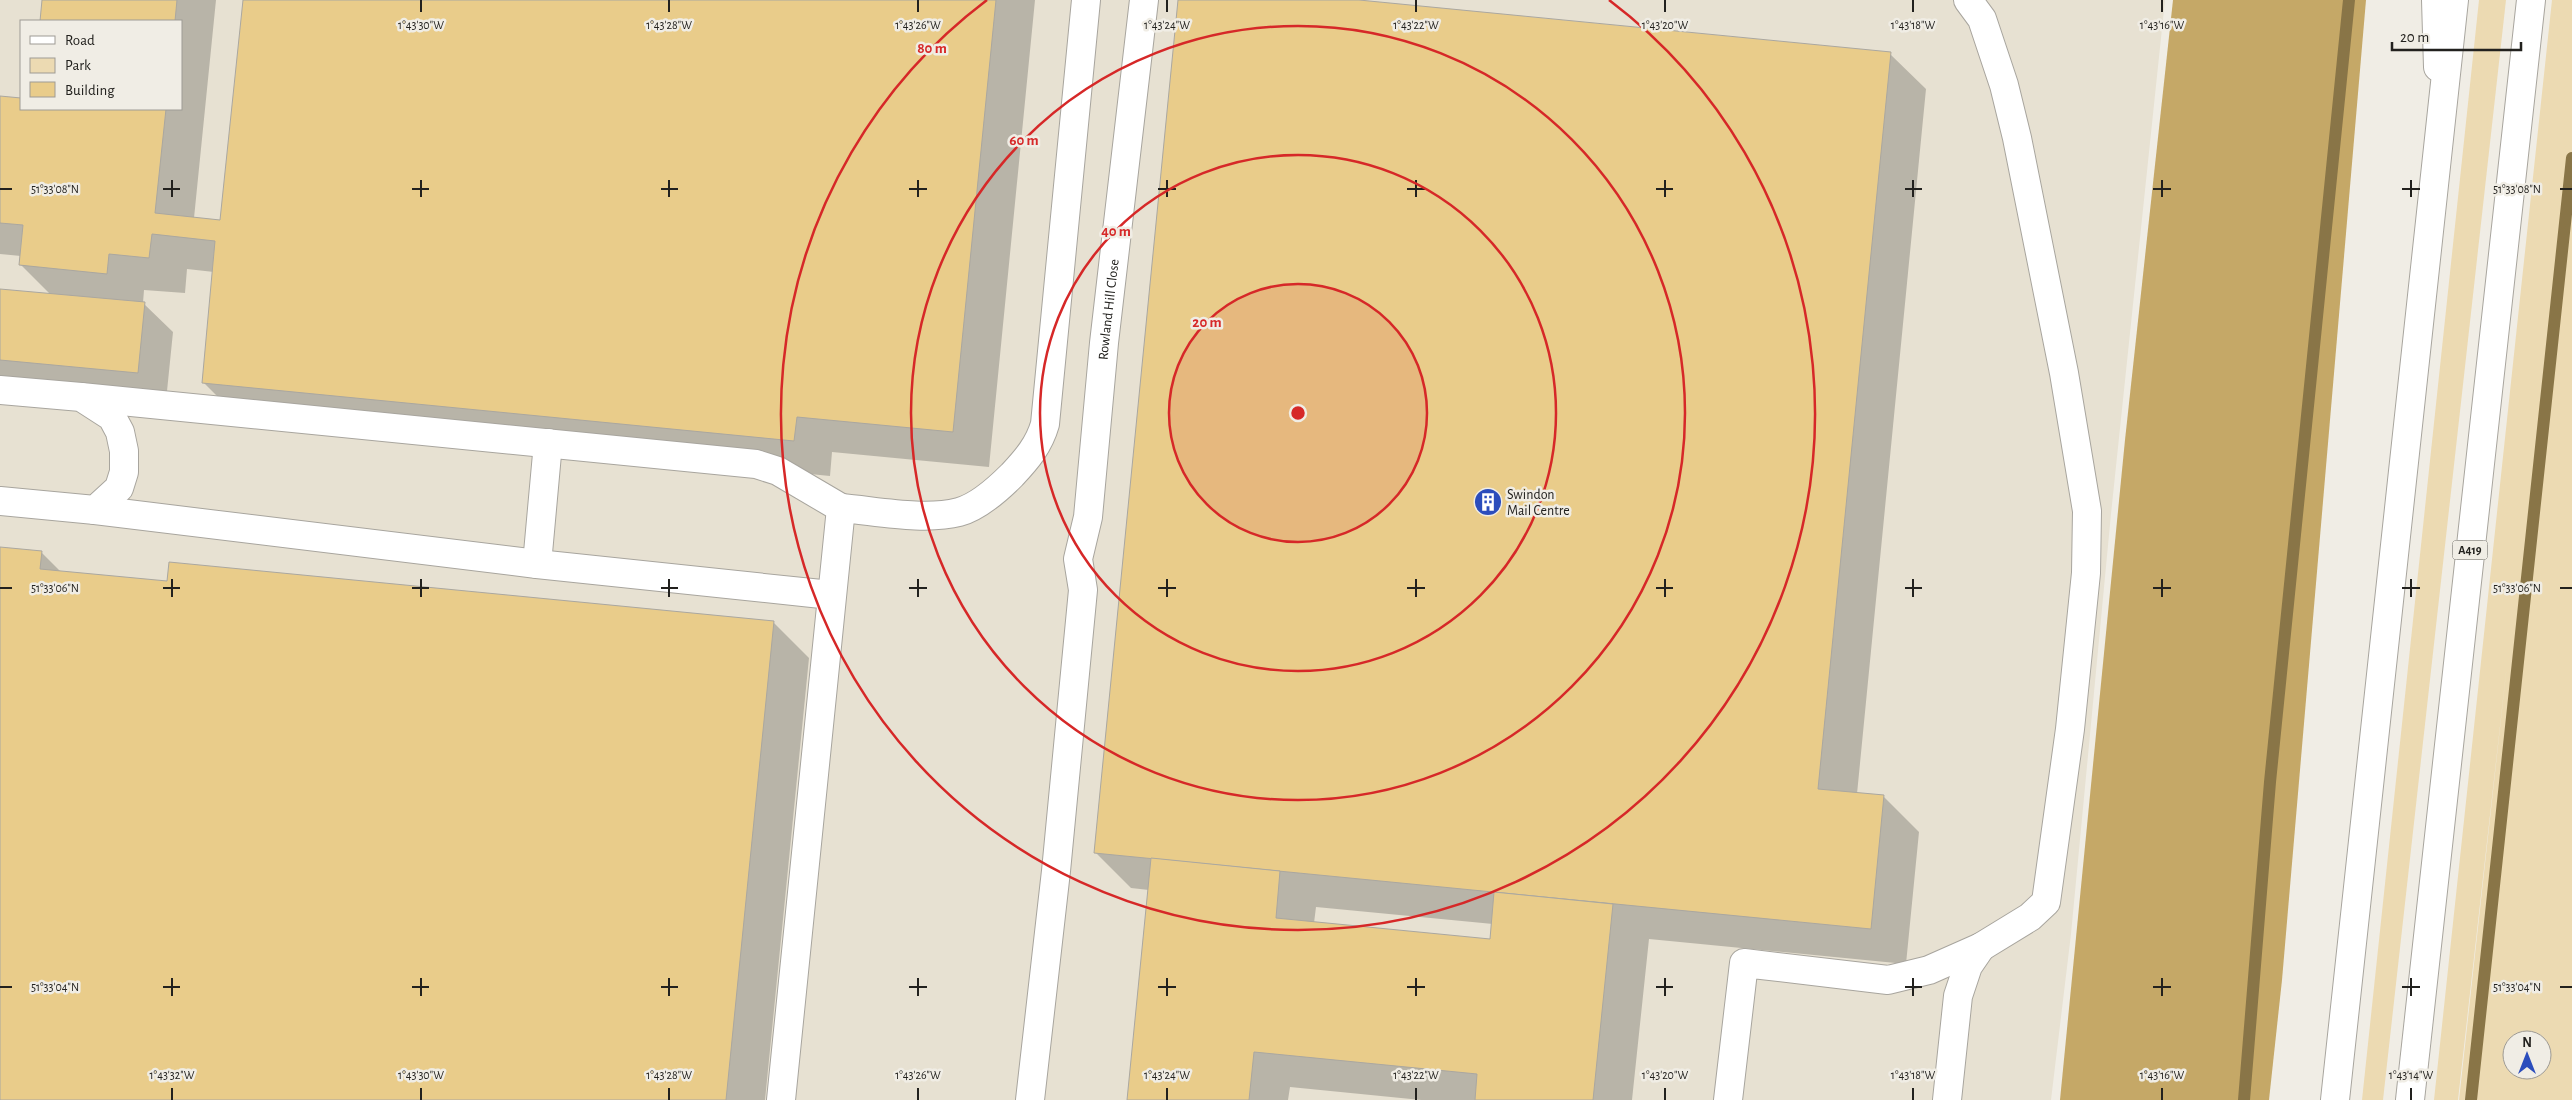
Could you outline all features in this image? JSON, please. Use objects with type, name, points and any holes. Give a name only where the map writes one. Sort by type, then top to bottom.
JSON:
[{"type":"main road","points":[[0,390],[767,466],[841,508],[936,516],[961,511],[1004,483],[1026,460],[1041,440],[1045,424],[1086,0]]},
{"type":"main road","name":"Rowland Hill Close","points":[[1030,1100],[1057,862],[1083,590],[1078,559],[1088,517],[1104,343],[1144,0]]},
{"type":"main road","points":[[1728,1100],[1744,962],[1888,980],[1929,970],[1981,947],[2030,917],[2046,902],[2070,729],[2086,573],[2087,532],[2083,483],[2064,373],[2017,138],[2004,85],[1982,19],[1968,0]]},
{"type":"main road","points":[[2436,0],[2440,131]]},
{"type":"main road","points":[[2335,1100],[2454,0]]},
{"type":"main road","name":"A419","points":[[2410,1100],[2531,0]]},
{"type":"main road","points":[[82,397],[112,416],[120,432],[124,451],[124,472],[119,488],[95,510]]},
{"type":"main road","points":[[537,564],[548,443]]},
{"type":"main road","points":[[0,501],[95,510],[537,564],[831,595]]},
{"type":"main road","points":[[781,1100],[802,911],[831,595],[841,508]]},
{"type":"main road","points":[[1946,1100],[1958,996],[1968,966],[1981,947]]},
{"type":"shaded area","name":"Swindon Mail Centre","points":[[0,0],[2165,0],[2111,514],[2071,934],[2051,1100],[0,1100]]},
{"type":"shaded area","points":[[2173,0],[2366,0],[2282,980],[2269,1100],[2060,1100],[2125,440]]},
{"type":"green space","points":[[2479,0],[2506,0],[2383,1100],[2362,1100]]},
{"type":"green space","points":[[2552,0],[2572,0],[2572,1100],[2459,1100],[2507,664],[2458,1100],[2434,1100]]},
{"type":"building","points":[[42,0],[177,0],[175,20],[40,20]]},
{"type":"building","points":[[243,0],[996,0],[953,432],[797,417],[794,441],[202,383],[215,241],[152,234],[149,258],[109,254],[107,274],[19,265],[23,225],[0,223],[0,96],[20,98],[20,110],[166,110],[155,213],[220,220]]},
{"type":"building","name":"Swindon Mail Centre","points":[[1178,0],[1359,0],[1891,52],[1818,789],[1884,795],[1871,929],[1094,853]]},
{"type":"building","points":[[0,289],[145,302],[138,373],[0,360]]},
{"type":"building","points":[[0,547],[42,551],[40,569],[167,581],[169,562],[774,621],[726,1100],[0,1100]]},
{"type":"building","points":[[1151,858],[1280,871],[1276,918],[1490,939],[1494,892],[1613,904],[1593,1100],[1475,1100],[1477,1074],[1254,1052],[1249,1100],[1127,1100]]},
{"type":"waterway","points":[[2244,1100],[2270,782],[2349,0]]},
{"type":"waterway","points":[[2471,1100],[2572,158]]},
{"type":"place","name":"Swindon Mail Centre","points":[[1488,502]]}]
